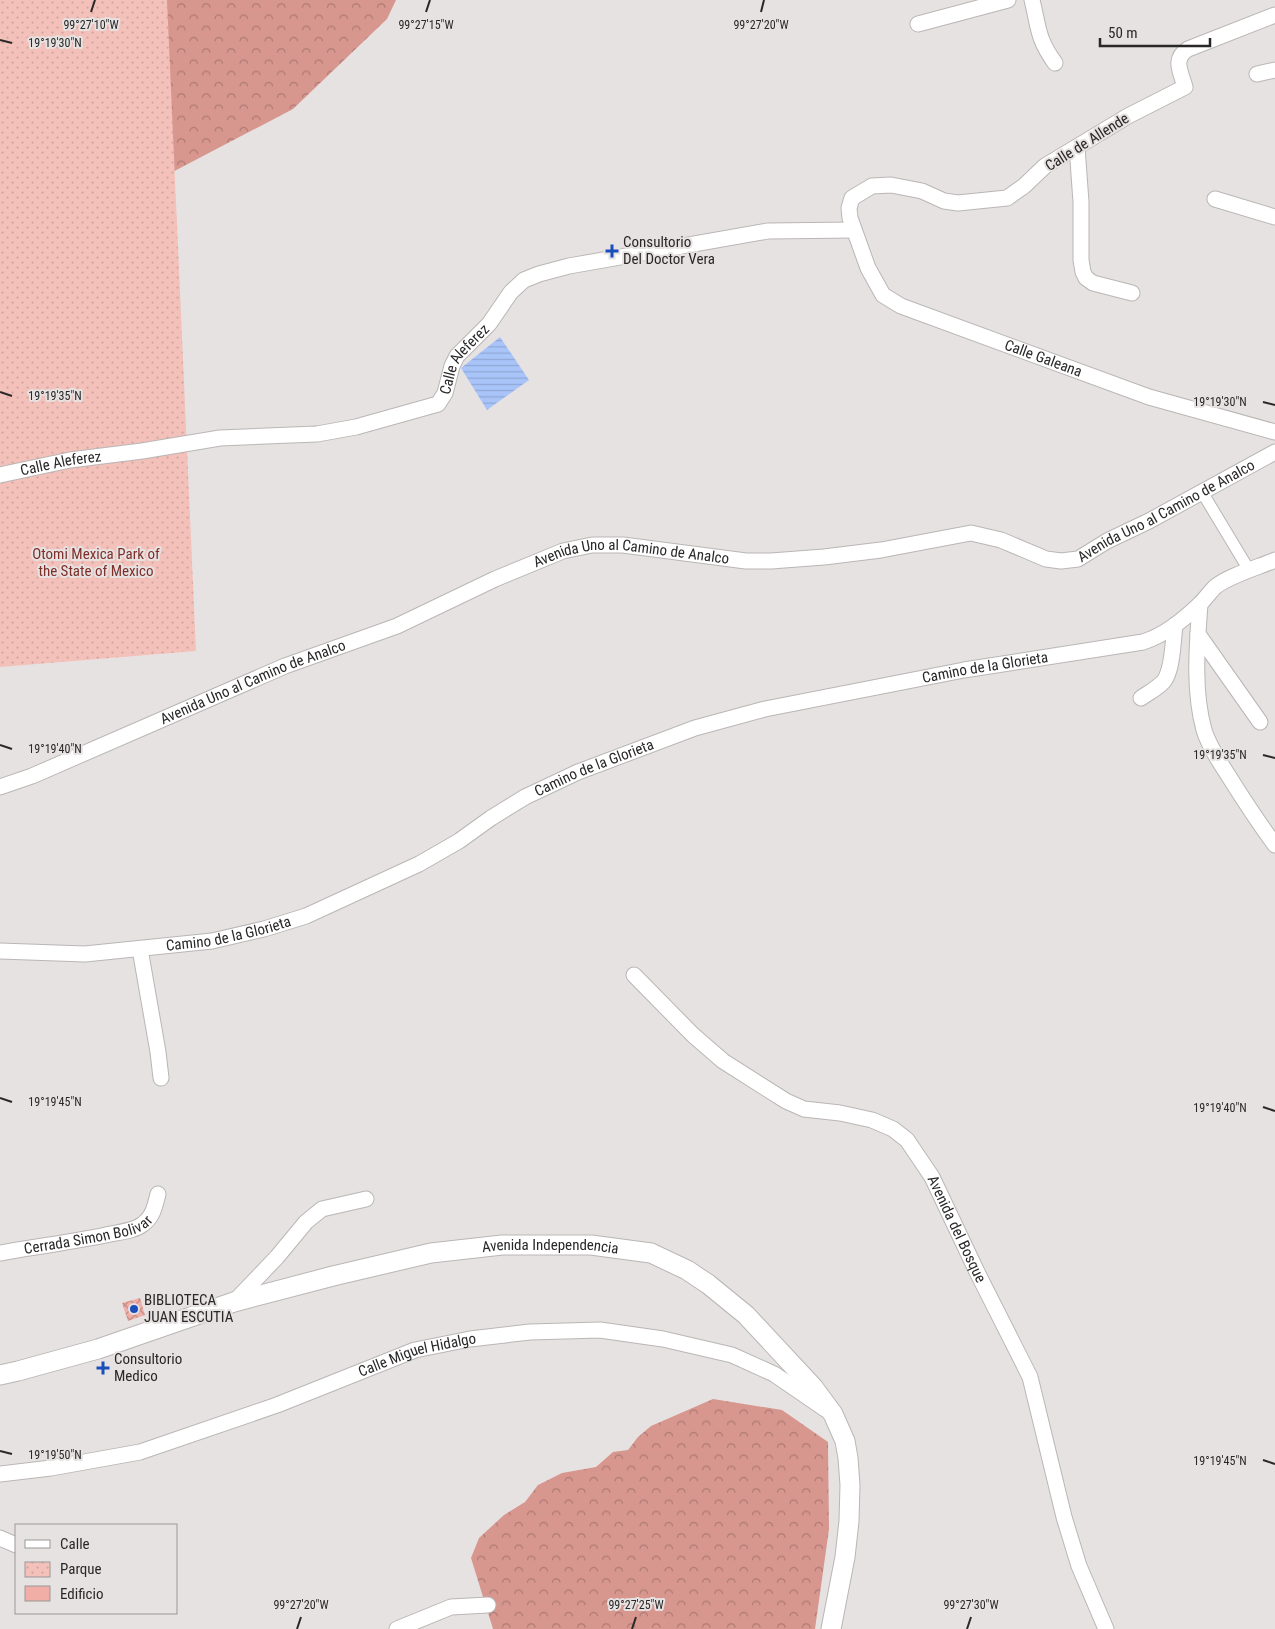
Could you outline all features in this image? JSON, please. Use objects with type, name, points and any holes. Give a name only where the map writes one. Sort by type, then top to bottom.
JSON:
[{"type":"street","points":[[918,24],[1008,0]]},
{"type":"street","points":[[1032,0],[1038,34],[1044,49],[1055,64]]},
{"type":"street","name":"Calle de Allende","points":[[854,230],[849,208],[852,198],[872,186],[891,185],[908,188],[922,191],[944,201],[958,203],[1007,198],[1024,186],[1045,166],[1128,116],[1184,86],[1178,64],[1181,53],[1275,16]]},
{"type":"street","points":[[1257,74],[1275,70]]},
{"type":"street","points":[[1077,147],[1083,272],[1086,278],[1093,283],[1132,293]]},
{"type":"street","points":[[1215,199],[1275,217]]},
{"type":"street","name":"Calle Galeana","points":[[854,230],[868,268],[882,295],[901,306],[1149,397],[1275,432]]},
{"type":"street","name":"Calle Aleferez","points":[[0,475],[70,460],[142,451],[220,438],[318,434],[356,427],[415,411],[438,404],[445,394],[452,366],[457,356],[490,324],[511,292],[524,280],[569,266],[768,231],[854,230]]},
{"type":"street","name":"Avenida Uno al Camino de Analco","points":[[0,787],[32,776],[285,666],[397,626],[495,579],[563,551],[592,545],[623,545],[746,561],[771,561],[881,550],[971,533],[1001,540],[1046,558],[1061,561],[1078,559],[1107,541],[1149,521],[1275,452]]},
{"type":"street","points":[[1202,492],[1249,570]]},
{"type":"street","name":"Camino de la Glorieta","points":[[0,951],[86,954],[212,941],[264,929],[306,916],[419,864],[525,797],[578,772],[695,728],[765,709],[964,670],[1143,642],[1155,638],[1176,625],[1200,604],[1216,586],[1275,560]]},
{"type":"street","points":[[1200,604],[1198,686],[1205,732],[1225,770],[1275,845]]},
{"type":"street","points":[[1141,698],[1165,679],[1169,667],[1176,625]]},
{"type":"street","points":[[1198,634],[1260,722]]},
{"type":"street","points":[[140,949],[161,1078]]},
{"type":"street","name":"Avenida del Bosque","points":[[634,975],[693,1035],[723,1061],[786,1101],[804,1109],[840,1113],[872,1120],[893,1129],[908,1140],[932,1177],[1030,1377],[1064,1517],[1079,1566],[1106,1629]]},
{"type":"street","name":"Cerrada Simon Bolivar","points":[[0,1253],[66,1243],[128,1230],[142,1225],[155,1209],[158,1194]]},
{"type":"street","points":[[234,1302],[277,1257],[306,1222],[322,1209],[366,1199]]},
{"type":"street","name":"Avenida Independencia","points":[[0,1374],[18,1371],[98,1349],[234,1302],[431,1253],[502,1245],[591,1245],[650,1253],[687,1270],[746,1315],[813,1388],[832,1414],[845,1441],[850,1485],[849,1521],[845,1557],[831,1629]]},
{"type":"street","name":"Calle Miguel Hidalgo","points":[[0,1474],[51,1468],[140,1452],[277,1405],[415,1350],[470,1339],[530,1332],[600,1330],[663,1339],[732,1355],[774,1374],[832,1414]]},
{"type":"street","points":[[0,1538],[15,1544]]},
{"type":"street","points":[[397,1629],[451,1607],[488,1605]]},
{"type":"green space","points":[[0,0],[396,0],[387,19],[293,109],[123,198]]},
{"type":"green space","name":"Otomi Mexica Park of the State of Mexico","points":[[0,0],[167,0],[196,651],[0,667]]},
{"type":"green space","points":[[713,1399],[782,1410],[828,1442],[829,1529],[815,1629],[493,1629],[471,1558],[479,1538],[504,1515],[525,1502],[538,1485],[562,1473],[596,1467],[613,1452],[628,1450],[638,1437],[651,1426]]},
{"type":"water","points":[[500,337],[529,380],[487,410],[461,368]]},
{"type":"building","name":"BIBLIOTECA JUAN ESCUTIA","points":[[140,1298],[145,1315],[128,1321],[122,1303]]},
{"type":"place","name":"Consultorio Del Doctor Vera","points":[[612,251]]},
{"type":"place","name":"BIBLIOTECA JUAN ESCUTIA","points":[[134,1309]]},
{"type":"place","name":"Consultorio Medico","points":[[103,1368]]}]
